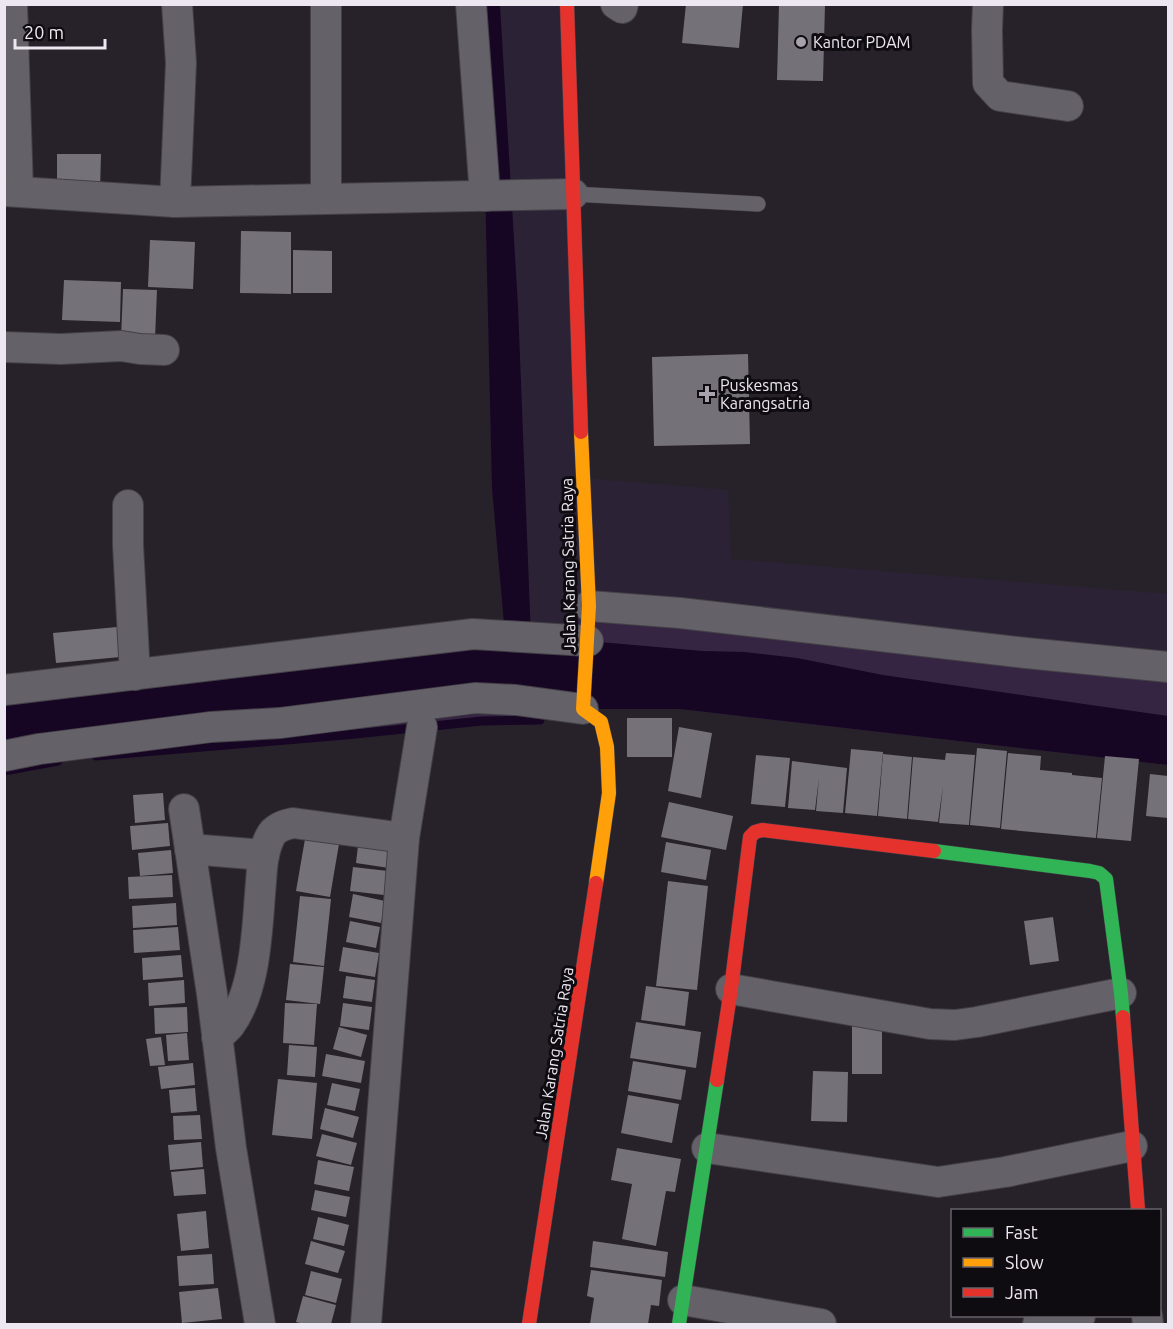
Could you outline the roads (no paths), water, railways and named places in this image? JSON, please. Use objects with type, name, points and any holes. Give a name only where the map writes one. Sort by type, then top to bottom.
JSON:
[{"type":"street","points":[[12,4],[11,191],[175,202],[573,194]]},
{"type":"street","points":[[175,202],[181,63],[177,4]]},
{"type":"street","points":[[326,4],[326,199]]},
{"type":"street","points":[[471,4],[485,196]]},
{"type":"street","name":"Jalan Karang Satria Raya","points":[[529,1324],[609,793],[607,747],[601,722],[583,709],[589,606],[582,478],[567,4]]},
{"type":"street","points":[[616,4],[622,8],[623,4]]},
{"type":"street","points":[[988,4],[988,83],[1000,96],[1068,106]]},
{"type":"street","points":[[4,347],[61,349],[121,346],[164,350]]},
{"type":"street","points":[[128,505],[135,675]]},
{"type":"street","points":[[589,606],[680,613],[1168,667]]},
{"type":"street","points":[[4,690],[473,634],[588,641]]},
{"type":"street","points":[[4,756],[39,749],[211,728],[280,723],[476,698],[516,700],[583,709]]},
{"type":"street","points":[[366,1324],[404,838],[422,727]]},
{"type":"street","points":[[183,809],[212,994],[231,1148],[260,1324]]},
{"type":"street","points":[[217,1037],[229,1027],[236,1017],[252,971],[264,855],[270,835],[281,826],[292,823],[404,838]]},
{"type":"street","points":[[821,1324],[681,1312],[731,989],[750,837],[755,832],[762,830],[1098,872],[1106,879],[1121,993],[1138,1209]]},
{"type":"street","points":[[189,849],[264,855]]},
{"type":"street","points":[[731,989],[930,1024],[955,1025],[1121,993]]},
{"type":"street","points":[[707,1148],[938,1182],[1005,1172],[1132,1146]]},
{"type":"street","points":[[1038,1324],[1075,1317]]},
{"type":"lane","points":[[573,194],[758,204]]},
{"type":"waterway","points":[[96,756],[482,721],[540,720]]},
{"type":"waterway","points":[[4,771],[58,761]]},
{"type":"place","name":"Kantor PDAM","points":[[801,42]]},
{"type":"place","name":"Puskesmas Karangsatria","points":[[707,394]]}]
